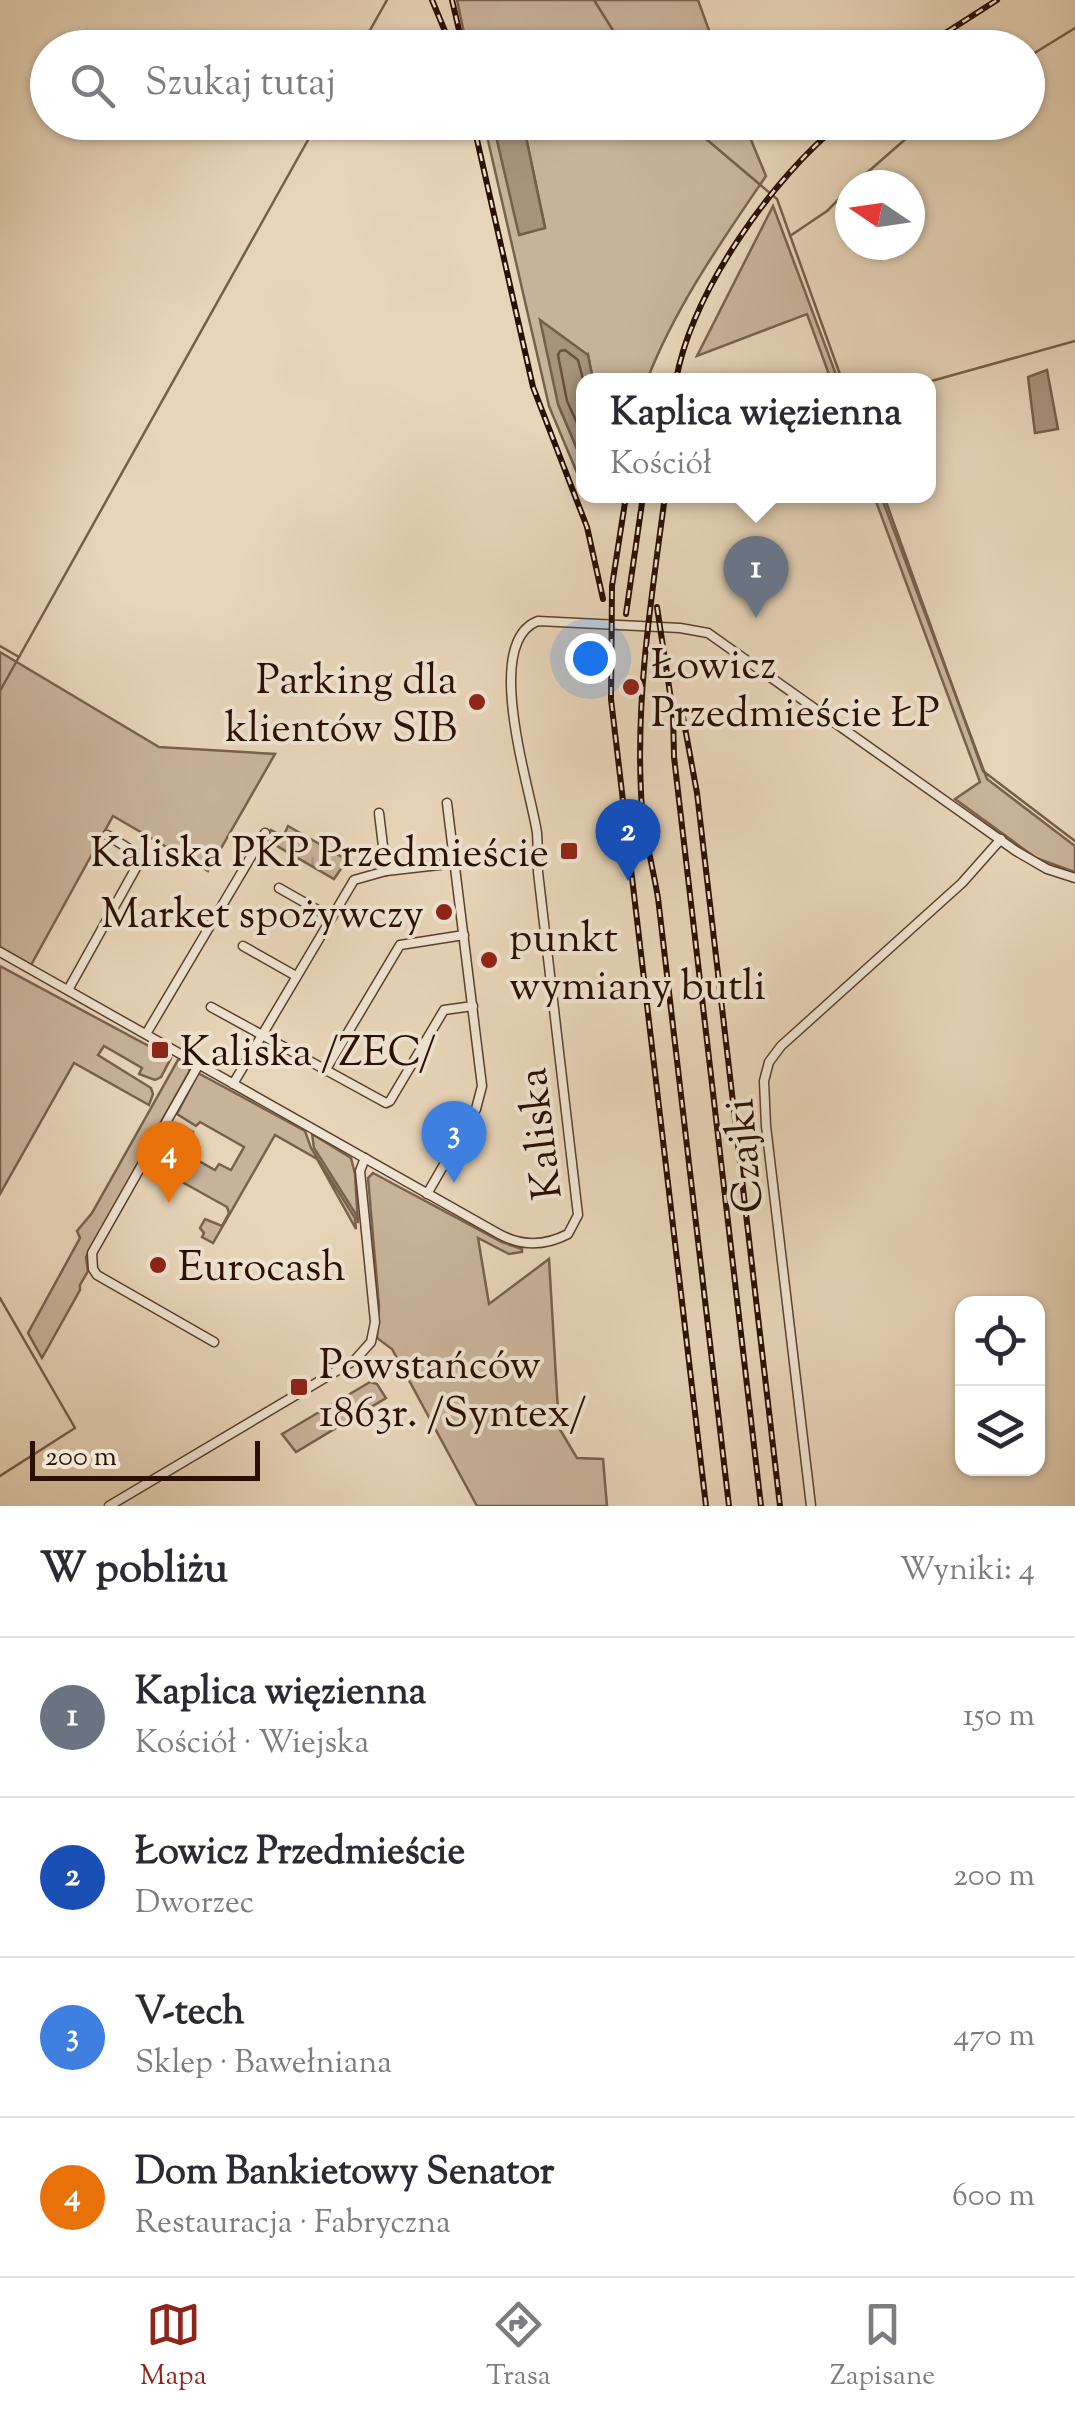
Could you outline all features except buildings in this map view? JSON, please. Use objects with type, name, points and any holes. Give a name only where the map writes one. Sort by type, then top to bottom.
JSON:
[{"type":"street","name":"Kaliska","points":[[0,952],[427,1194],[519,1242],[542,1243],[564,1237],[577,1220],[537,836],[510,702],[515,654],[520,635],[528,625],[538,621],[606,624],[680,628],[708,634],[1001,839]]},
{"type":"street","points":[[427,1194],[481,1096],[447,802]]},
{"type":"street","points":[[379,812],[386,871]]},
{"type":"street","points":[[146,1034],[265,833]]},
{"type":"street","points":[[68,990],[142,857],[107,836]]},
{"type":"street","points":[[1001,839],[1039,865],[1075,878]]},
{"type":"street","name":"Czajki","points":[[811,1506],[766,1126],[766,1072],[781,1046],[962,883],[1001,839]]},
{"type":"street","points":[[233,1084],[352,882],[366,874],[537,854]]},
{"type":"street","points":[[279,888],[330,917]]},
{"type":"street","points":[[326,1071],[400,945],[464,935]]},
{"type":"street","points":[[244,946],[296,976]]},
{"type":"street","points":[[211,1007],[386,1104],[444,1010],[473,1006]]},
{"type":"street","points":[[199,1064],[91,1260],[96,1275],[214,1342]]},
{"type":"street","points":[[109,1506],[355,1360],[371,1342],[375,1322],[360,1172],[364,1158]]},
{"type":"green space","points":[[457,0],[698,0],[709,30],[463,30]]},
{"type":"green space","points":[[488,140],[497,140],[520,235],[545,227],[527,140],[751,140],[766,176],[686,300],[650,373],[592,373],[588,355],[558,404],[576,446],[576,470],[549,406]]},
{"type":"green space","points":[[773,206],[835,373],[828,373],[807,314],[697,356]]},
{"type":"green space","points":[[877,503],[884,503],[987,779],[1075,846],[1075,872],[1036,858],[955,799],[980,782]]},
{"type":"green space","points":[[0,652],[159,747],[275,754],[208,871],[113,816],[31,965],[0,947]]},
{"type":"green space","points":[[288,826],[347,860],[334,879],[265,839],[271,830],[283,837]]},
{"type":"green space","points":[[0,966],[171,1058],[161,1077],[155,1080],[139,1074],[142,1068],[104,1046],[98,1055],[151,1088],[149,1105],[74,1063],[0,1194]]},
{"type":"green space","points":[[178,1060],[190,1066],[189,1072],[86,1257],[88,1271],[80,1290],[42,1358],[28,1333],[80,1238],[77,1231],[92,1213]]},
{"type":"green space","points":[[198,1073],[305,1131],[311,1148],[355,1218],[356,1229],[317,1159],[275,1135],[213,1243],[202,1237],[200,1228],[205,1219],[222,1226],[229,1213],[227,1207],[157,1168],[154,1172],[149,1168],[165,1129],[175,1123],[193,1132],[183,1152],[215,1170],[219,1164],[231,1170],[244,1147],[177,1114]]},
{"type":"green space","points":[[312,1134],[351,1158],[358,1223],[314,1148]]},
{"type":"green space","points":[[373,1173],[522,1249],[509,1254],[478,1238],[489,1304],[549,1259],[559,1428],[577,1458],[603,1459],[607,1506],[477,1506],[392,1349],[377,1338],[379,1306],[368,1178]]},
{"type":"green space","points":[[370,1382],[377,1384],[386,1398],[296,1452],[282,1434]]},
{"type":"water","points":[[497,140],[527,140],[545,228],[519,235]]},
{"type":"water","points":[[540,320],[588,355],[592,373],[576,373],[576,446],[558,404]]},
{"type":"water","points":[[1047,370],[1058,429],[1035,433],[1028,377]]},
{"type":"waterway","points":[[370,30],[387,0]]},
{"type":"waterway","points":[[594,0],[613,30]]},
{"type":"waterway","points":[[1045,47],[1075,28]]},
{"type":"waterway","points":[[0,691],[308,140]]},
{"type":"waterway","points":[[707,140],[777,199],[839,373]]},
{"type":"waterway","points":[[870,170],[904,140]]},
{"type":"waterway","points":[[790,236],[835,203]]},
{"type":"waterway","points":[[936,380],[1075,341]]},
{"type":"waterway","points":[[887,503],[983,771],[1075,841]]},
{"type":"waterway","points":[[0,646],[19,657]]},
{"type":"waterway","points":[[0,1298],[75,1428],[0,1476]]},
{"type":"railway","points":[[432,0],[444,30]]},
{"type":"railway","points":[[452,0],[459,30]]},
{"type":"railway","points":[[950,30],[997,0]]},
{"type":"railway","points":[[477,140],[533,387],[576,498]]},
{"type":"railway","points":[[678,373],[699,310],[717,274],[763,205],[822,140]]},
{"type":"railway","points":[[578,503],[603,599]]},
{"type":"railway","points":[[625,503],[612,586],[611,699],[706,1506]]},
{"type":"railway","points":[[626,614],[642,503]]},
{"type":"railway","points":[[664,503],[643,680],[642,805],[658,898],[729,1506]]},
{"type":"railway","points":[[657,607],[673,713],[674,757],[761,1506]]},
{"type":"railway","points":[[683,717],[697,793],[780,1506]]},
{"type":"place","name":"Kaplica więzienna","points":[[756,618]]},
{"type":"place","name":"Łowicz Przedmieście ŁP","points":[[631,687]]},
{"type":"place","name":"Parking dla klientów SIB","points":[[477,702]]},
{"type":"place","name":"Kaliska PKP Przedmieście","points":[[569,851]]},
{"type":"place","name":"Łowicz Przedmieście","points":[[628,881]]},
{"type":"place","name":"Market spożywczy","points":[[444,912]]},
{"type":"place","name":"punkt wymiany butli","points":[[489,960]]},
{"type":"place","name":"Kaliska /ZEC/","points":[[160,1050]]},
{"type":"place","name":"V-tech","points":[[454,1183]]},
{"type":"place","name":"Dom Bankietowy Senator","points":[[169,1203]]},
{"type":"place","name":"Eurocash","points":[[158,1265]]},
{"type":"place","name":"Powstańców 1863r. /Syntex/","points":[[299,1387]]}]
